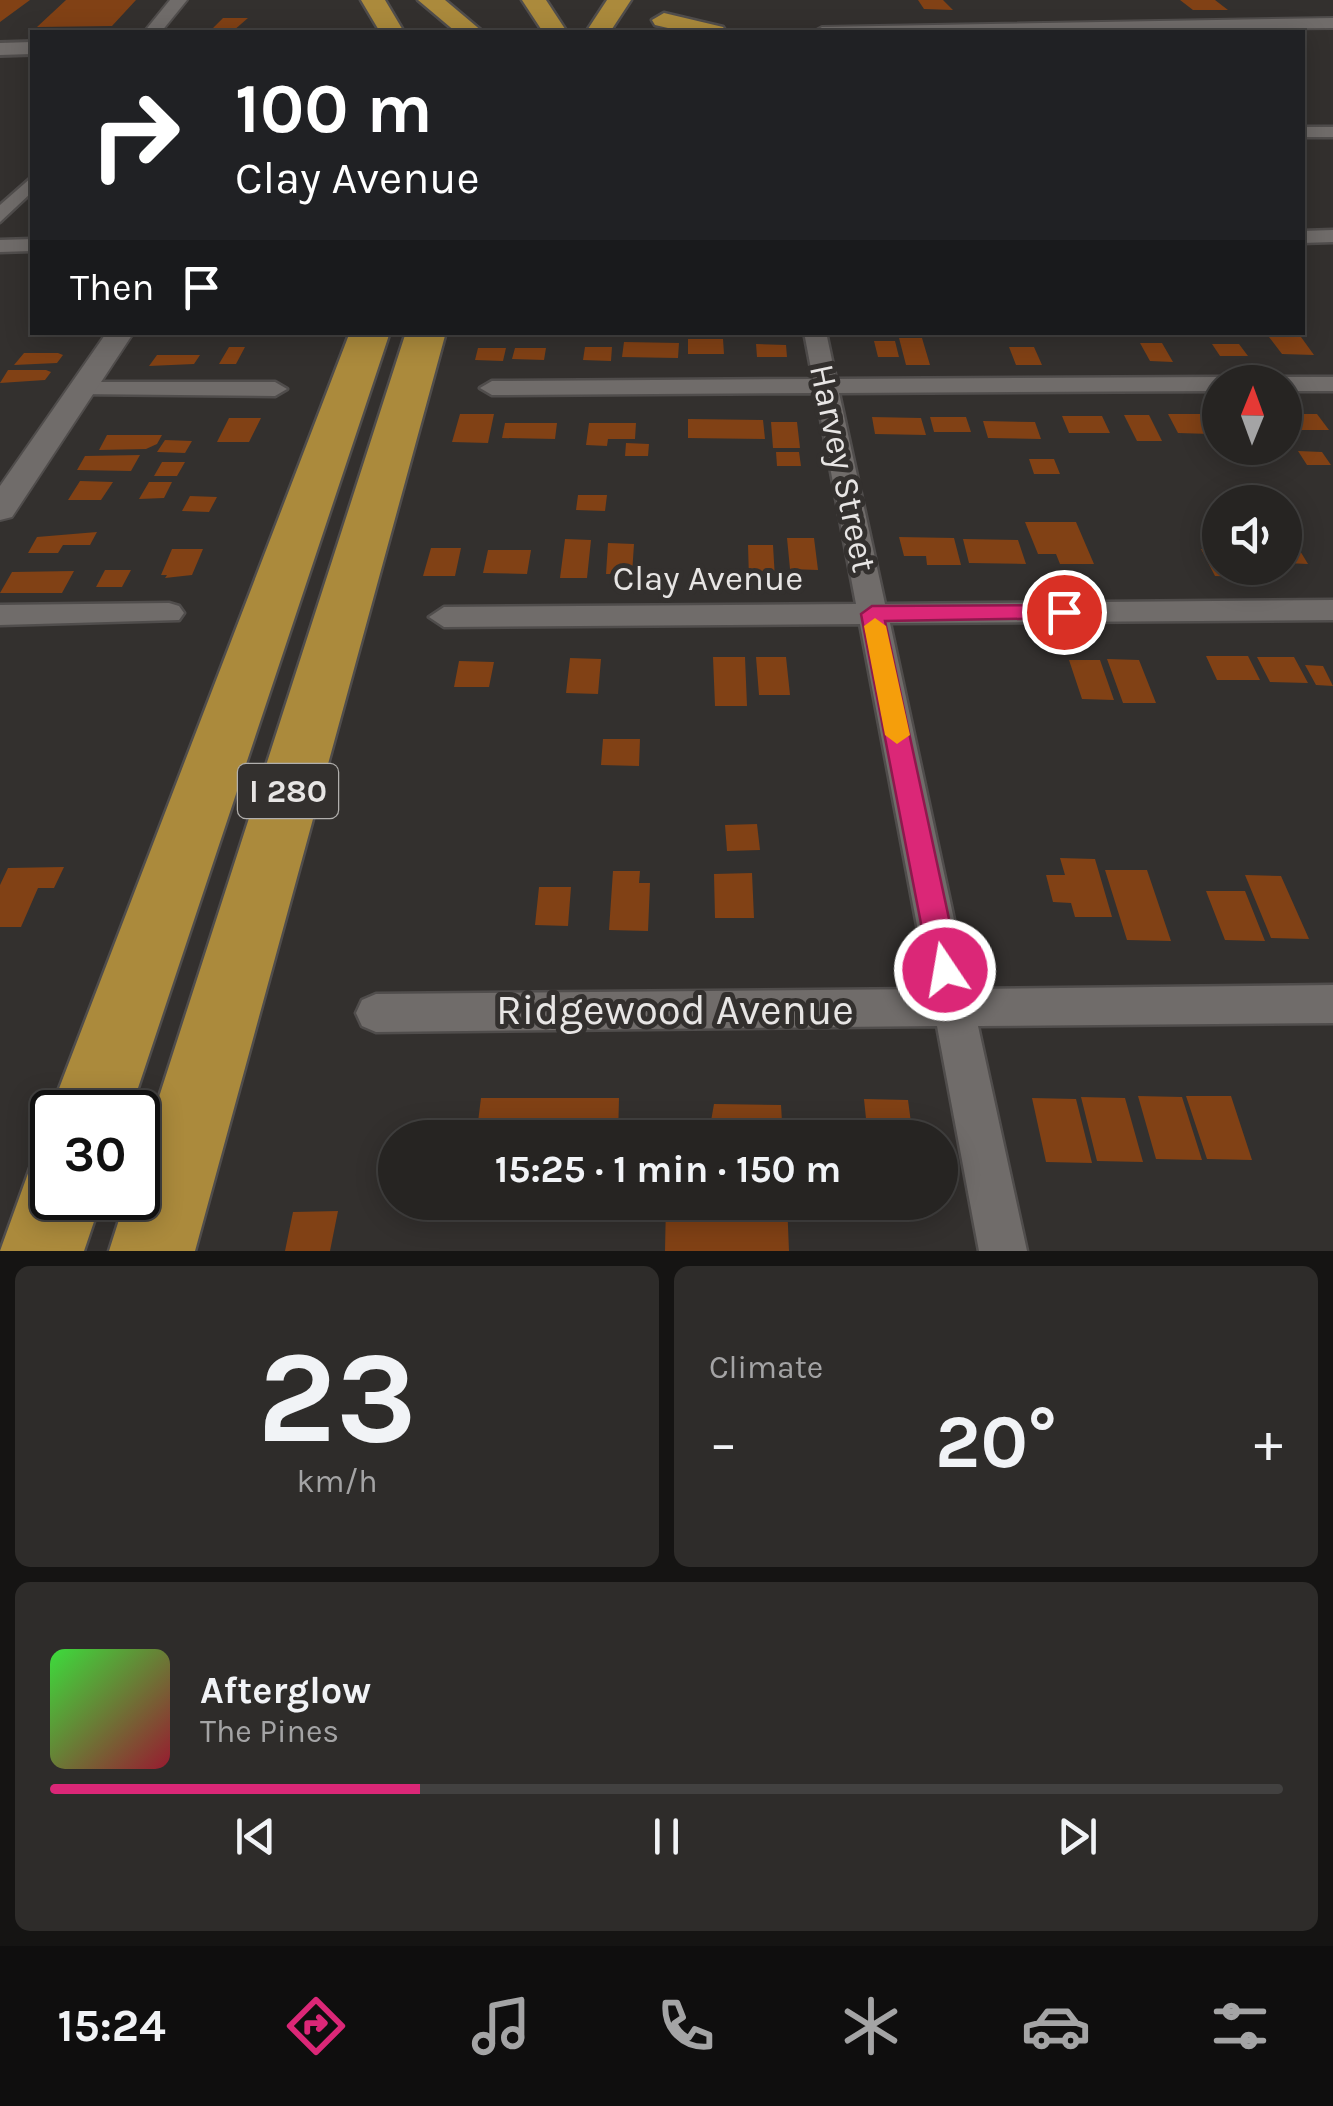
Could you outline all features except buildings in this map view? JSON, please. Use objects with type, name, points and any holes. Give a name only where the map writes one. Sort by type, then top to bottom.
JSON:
[{"type":"highway","points":[[373,0],[391,30]]},
{"type":"highway","points":[[389,0],[403,30]]},
{"type":"highway","points":[[430,0],[469,30]]},
{"type":"highway","points":[[534,0],[554,30]]},
{"type":"highway","points":[[599,30],[619,0]]},
{"type":"highway","points":[[664,17],[707,30]]},
{"type":"highway","name":"I 280","points":[[99,1090],[397,335]]},
{"type":"highway","name":"I 280","points":[[152,1251],[397,335]]},
{"type":"highway","points":[[42,1251],[53,1220]]},
{"type":"street","points":[[154,30],[179,0]]},
{"type":"street","points":[[936,30],[1333,23]]},
{"type":"street","points":[[1305,132],[1333,132]]},
{"type":"street","points":[[0,216],[30,184]]},
{"type":"street","points":[[1305,236],[1333,236]]},
{"type":"street","points":[[0,246],[30,245]]},
{"type":"street","points":[[0,510],[119,335]]},
{"type":"street","name":"Harvey Street","points":[[816,335],[1002,1251]]},
{"type":"street","points":[[492,388],[1202,384]]},
{"type":"street","points":[[1302,384],[1333,384]]},
{"type":"street","points":[[83,389],[276,388]]},
{"type":"street","name":"Clay Avenue","points":[[444,617],[1333,610]]},
{"type":"street","points":[[0,615],[170,612]]},
{"type":"street","name":"Ridgewood Avenue","points":[[376,1012],[1333,1004]]},
{"type":"slow traffic","points":[[875,626],[897,735]]},
{"type":"route","points":[[945,970],[872,614],[1064,612]]}]
